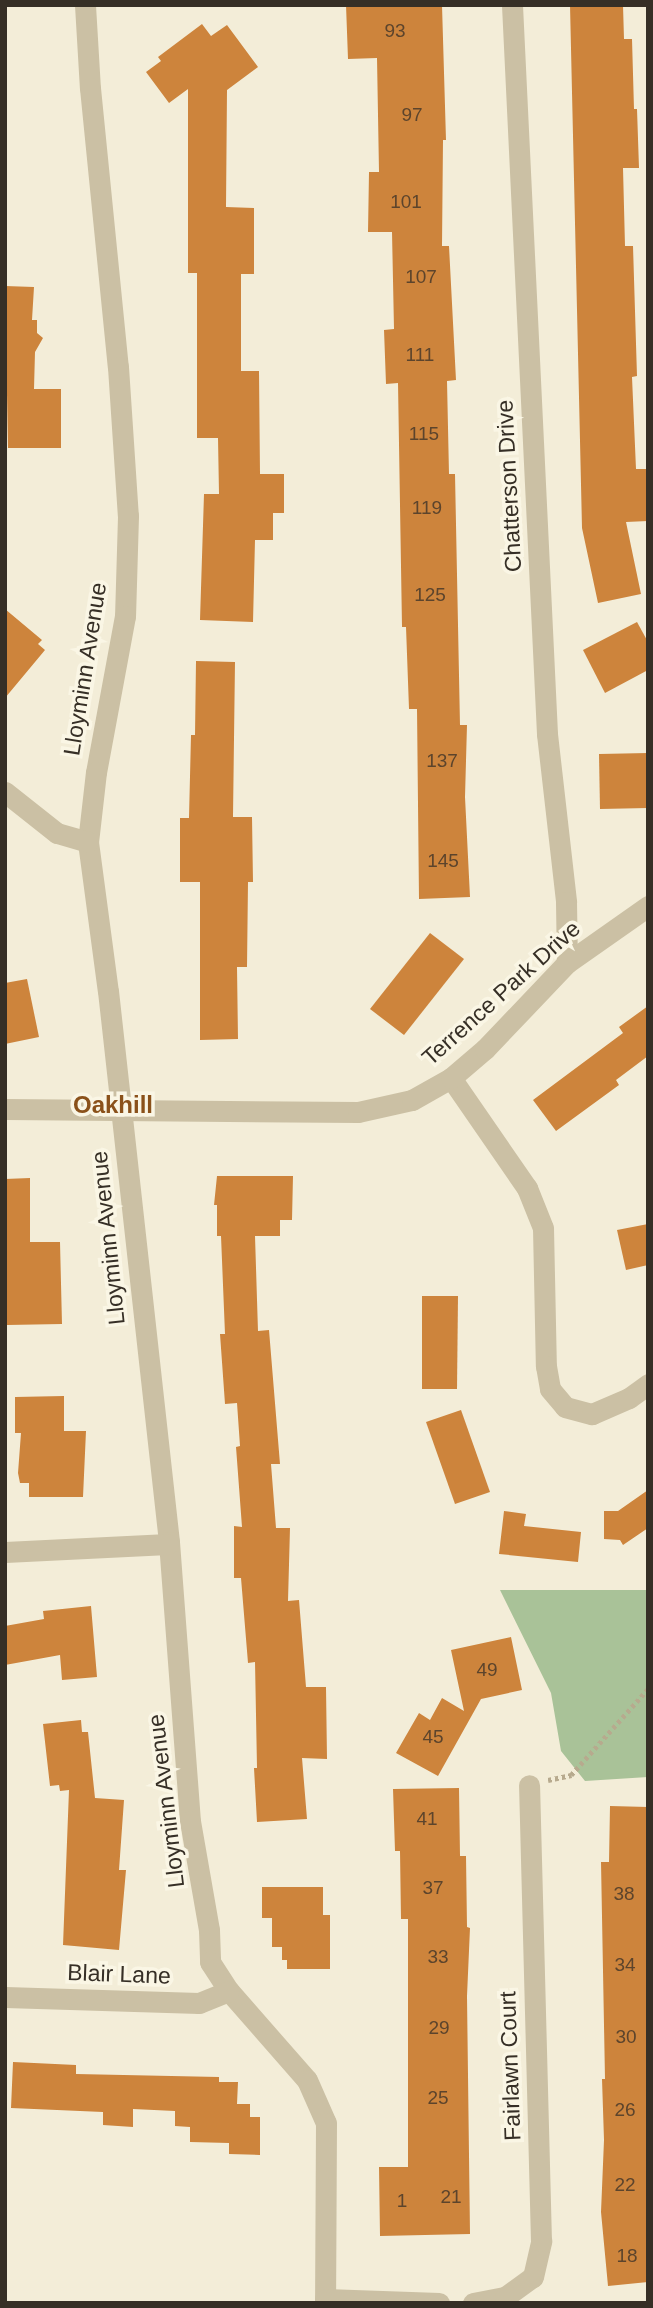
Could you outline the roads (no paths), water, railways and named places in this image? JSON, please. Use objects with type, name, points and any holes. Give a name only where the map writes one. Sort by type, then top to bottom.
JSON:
[{"type":"street","name":"Lloyminn Avenue","points":[[85,5],[90,88],[118,367],[128,516],[125,616],[96,772],[88,842],[168,1544],[190,1821],[209,1930],[210,1962],[229,1991],[307,2080],[326,2123],[325,2301]]},
{"type":"street","name":"Chatterson Drive","points":[[512,5],[547,734],[566,902],[567,963]]},
{"type":"street","points":[[5,792],[57,833],[88,842]]},
{"type":"street","name":"Terrence Park Drive","points":[[5,1109],[358,1112],[412,1100],[451,1078],[485,1049],[567,963],[648,906]]},
{"type":"street","points":[[451,1078],[527,1188],[543,1228],[546,1366],[550,1389],[565,1407],[592,1414],[629,1398],[648,1384]]},
{"type":"street","points":[[5,1552],[168,1544]]},
{"type":"street","name":"Fairlawn Court","points":[[473,2303],[505,2297],[533,2277],[541,2241],[529,1785]]},
{"type":"street","name":"Blair Lane","points":[[5,1997],[199,2003],[229,1991]]},
{"type":"street","points":[[325,2301],[439,2303]]},
{"type":"district","name":"Oakhill","points":[[113,1105]]}]
